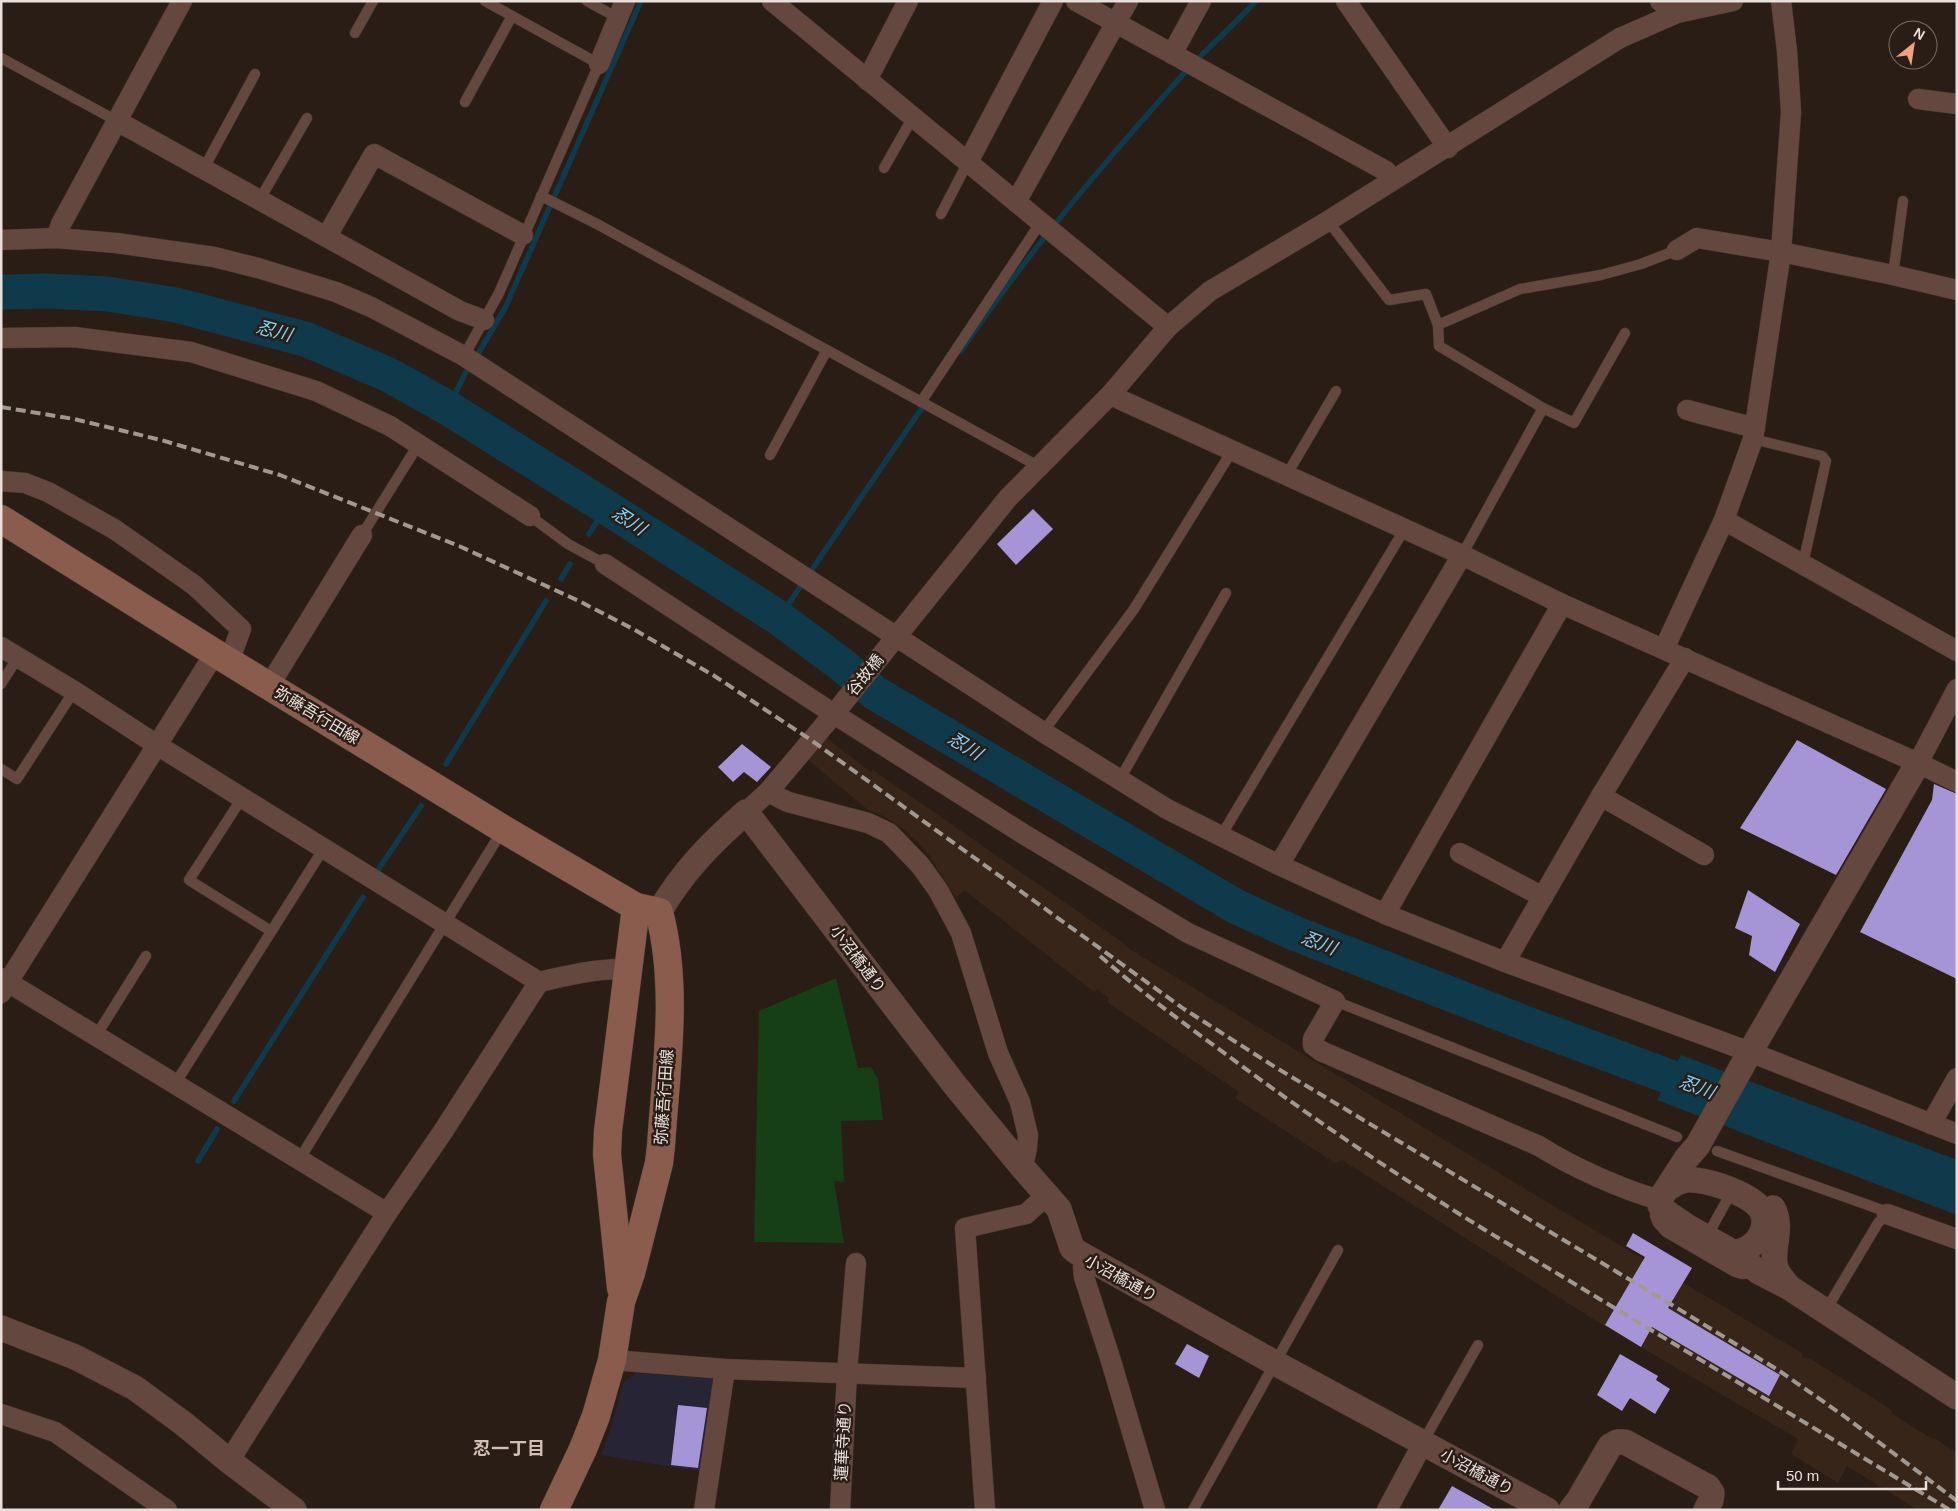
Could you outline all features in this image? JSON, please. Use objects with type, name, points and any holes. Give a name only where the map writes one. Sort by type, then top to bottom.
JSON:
[{"type":"main road","name":"弥藤吾行田線","points":[[1,520],[503,829],[648,909],[667,951],[670,1007],[662,1146],[631,1273],[621,1302],[612,1360],[596,1416],[559,1508]]},
{"type":"main road","name":"弥藤吾行田線","points":[[621,1302],[607,1154],[608,1131],[628,970],[648,909]]},
{"type":"street","points":[[56,238],[61,224],[182,1]]},
{"type":"street","points":[[772,1],[1168,327]]},
{"type":"street","points":[[867,80],[908,1]]},
{"type":"street","points":[[968,162],[1053,1]]},
{"type":"street","points":[[1076,1],[1386,171],[1393,179]]},
{"type":"street","points":[[1016,202],[1128,1]]},
{"type":"street","points":[[1172,54],[1201,1]]},
{"type":"street","points":[[1346,1],[1448,148]]},
{"type":"street","points":[[1660,1],[1677,13]]},
{"type":"street","name":"谷故橋","points":[[746,812],[768,792],[836,711],[1008,498],[1111,394],[1168,327],[1210,291],[1328,221],[1393,179],[1448,148],[1620,38],[1677,13],[1733,1]]},
{"type":"street","points":[[1664,649],[1724,520],[1754,433],[1781,252],[1791,112],[1787,51],[1780,1]]},
{"type":"street","points":[[599,64],[622,9]]},
{"type":"street","points":[[1918,99],[1957,104]]},
{"type":"street","points":[[117,121],[328,236],[460,311],[484,320]]},
{"type":"street","points":[[328,236],[374,154],[523,235]]},
{"type":"street","points":[[1,240],[56,238],[165,249],[214,257],[258,268],[336,292],[363,303],[464,356],[895,638],[1167,809],[1278,865],[1385,914],[1505,962],[1957,1134]]},
{"type":"street","points":[[1677,250],[1697,238],[1781,252],[1957,290]]},
{"type":"street","points":[[1,338],[74,337],[192,352],[316,391],[390,426],[530,516]]},
{"type":"street","points":[[1111,394],[1286,476],[1462,555],[1562,604],[1957,782]]},
{"type":"street","points":[[1687,410],[1754,433]]},
{"type":"street","points":[[1,480],[25,483],[48,492],[114,529],[194,585],[241,629],[157,745],[4,984],[96,1036],[387,1213]]},
{"type":"street","points":[[1724,520],[1957,651]]},
{"type":"street","points":[[269,686],[362,535]]},
{"type":"street","points":[[1278,865],[1462,555]]},
{"type":"street","points":[[605,564],[836,711],[1025,835],[1188,933],[1335,1001],[1313,1039],[1313,1046],[1540,1146],[1566,1162],[1642,1195],[1663,1198]]},
{"type":"street","points":[[1385,914],[1562,604]]},
{"type":"street","points":[[1,647],[74,690],[157,745],[539,982]]},
{"type":"street","points":[[1505,962],[1601,796],[1685,658]]},
{"type":"street","points":[[1957,689],[1918,763],[1698,1143],[1663,1198],[1663,1210],[1702,1245],[1734,1253],[1759,1272],[1790,1288],[1957,1397]]},
{"type":"street","points":[[768,792],[788,802],[868,823],[889,833],[920,865],[934,884],[961,933],[998,1053],[1020,1102],[1028,1135],[1023,1168]]},
{"type":"street","points":[[1601,796],[1704,855]]},
{"type":"street","points":[[648,909],[676,884],[711,843],[746,812]]},
{"type":"street","name":"小沼橋通り","points":[[746,812],[954,1084],[1058,1209],[1072,1248],[1085,1258],[1275,1363],[1547,1510]]},
{"type":"street","points":[[1460,853],[1543,897]]},
{"type":"street","points":[[229,1461],[387,1213],[442,1133],[539,982],[610,969],[628,970]]},
{"type":"street","points":[[1931,1124],[1957,1078]]},
{"type":"street","points":[[1698,1143],[1702,1172],[1730,1190],[1752,1200],[1761,1209],[1765,1222],[1757,1240],[1748,1250],[1734,1253]]},
{"type":"street","points":[[1663,1198],[1678,1182],[1692,1180],[1759,1195],[1772,1205],[1777,1216],[1775,1266],[1790,1288]]},
{"type":"street","points":[[984,1510],[965,1228],[1026,1214],[1047,1195]]},
{"type":"street","points":[[1887,1214],[1957,1239]]},
{"type":"street","points":[[1085,1258],[1083,1267],[1084,1277],[1111,1360],[1155,1510]]},
{"type":"street","name":"蓮華寺通り","points":[[840,1510],[847,1373],[856,1263]]},
{"type":"street","points":[[1,1328],[75,1357],[135,1388],[294,1510]]},
{"type":"street","points":[[612,1360],[725,1370],[976,1378]]},
{"type":"street","points":[[704,1510],[725,1370]]},
{"type":"street","points":[[1,1414],[55,1432],[167,1510]]},
{"type":"street","points":[[1571,1510],[1610,1446],[1617,1442],[1625,1442],[1708,1487],[1712,1493],[1706,1510]]},
{"type":"street","points":[[1387,1510],[1423,1443]]},
{"type":"lane","points":[[355,33],[373,1]]},
{"type":"lane","points":[[464,356],[499,293],[599,64],[485,1]]},
{"type":"lane","points":[[587,1],[622,9]]},
{"type":"lane","points":[[465,102],[512,16]]},
{"type":"lane","points":[[1,58],[117,121]]},
{"type":"lane","points":[[204,168],[255,74]]},
{"type":"lane","points":[[884,168],[913,117]]},
{"type":"lane","points":[[260,199],[307,118]]},
{"type":"lane","points":[[941,214],[968,162]]},
{"type":"lane","points":[[541,196],[597,224],[1038,466]]},
{"type":"lane","points":[[1893,275],[1904,202]]},
{"type":"lane","points":[[1328,221],[1389,300],[1426,294],[1438,325],[1439,346],[1543,408],[1574,423],[1625,333]]},
{"type":"lane","points":[[921,402],[1040,222]]},
{"type":"lane","points":[[1438,325],[1520,289],[1601,275],[1641,264],[1677,250]]},
{"type":"lane","points":[[770,455],[827,350]]},
{"type":"lane","points":[[1286,476],[1336,392]]},
{"type":"lane","points":[[1462,555],[1543,408]]},
{"type":"lane","points":[[1754,433],[1822,456],[1826,461],[1803,564]]},
{"type":"lane","points":[[362,535],[418,445]]},
{"type":"lane","points":[[1043,732],[1134,609],[1232,451]]},
{"type":"lane","points":[[530,516],[568,544],[605,564]]},
{"type":"lane","points":[[1221,836],[1404,530]]},
{"type":"lane","points":[[1120,779],[1226,593]]},
{"type":"lane","points":[[1,684],[18,657]]},
{"type":"lane","points":[[1,769],[17,779],[74,690]]},
{"type":"lane","points":[[242,798],[189,880],[271,931]]},
{"type":"lane","points":[[299,1160],[503,829]]},
{"type":"lane","points":[[174,1084],[324,848]]},
{"type":"lane","points":[[96,1036],[146,956]]},
{"type":"lane","points":[[1335,1001],[1698,1143],[1879,1209],[1887,1214],[1878,1223],[1826,1311]]},
{"type":"lane","points":[[1730,1190],[1702,1245],[1735,1272],[1742,1274],[1759,1272]]},
{"type":"lane","points":[[1193,1510],[1338,1250]]},
{"type":"lane","points":[[1423,1443],[1478,1345]]},
{"type":"shaded area","points":[[825,737],[871,772],[873,770],[1131,950],[1532,1193],[1802,1353],[1802,1357],[1811,1359],[1892,1410],[1891,1413],[1957,1453],[1957,1510],[1918,1510],[1847,1466],[1838,1483],[1791,1454],[1798,1439],[1598,1322],[1342,1160],[1335,1163],[1235,1098],[1239,1092],[1107,1002],[1109,998],[1097,989],[1094,992],[964,890],[956,898],[927,852],[914,839],[885,817],[868,810],[807,759]]},
{"type":"shaded area","points":[[636,1373],[716,1379],[703,1472],[601,1455],[610,1431],[623,1383]]},
{"type":"green space","points":[[836,978],[858,1068],[871,1067],[878,1079],[883,1120],[841,1121],[844,1182],[834,1181],[844,1243],[754,1242],[759,1011]]},
{"type":"water","points":[[1681,1055],[1957,1160],[1957,1215],[1657,1100]]},
{"type":"building","points":[[1033,509],[1053,529],[1016,565],[997,544]]},
{"type":"building","points":[[1797,740],[1886,789],[1836,875],[1740,828]]},
{"type":"building","points":[[742,744],[771,767],[757,782],[744,772],[733,782],[718,767]]},
{"type":"building","points":[[1934,784],[1957,794],[1957,979],[1860,932],[1932,800]]},
{"type":"building","points":[[1748,890],[1800,924],[1775,972],[1749,955],[1752,936],[1735,928]]},
{"type":"building","points":[[1633,1233],[1692,1268],[1668,1308],[1780,1375],[1769,1396],[1652,1327],[1641,1347],[1605,1325],[1645,1257],[1626,1246]]},
{"type":"building","points":[[1187,1344],[1209,1356],[1199,1378],[1175,1364]]},
{"type":"building","points":[[1620,1354],[1658,1376],[1656,1380],[1670,1389],[1655,1414],[1630,1398],[1622,1411],[1597,1395]]},
{"type":"building","points":[[678,1405],[707,1408],[698,1468],[671,1465]]},
{"type":"building","points":[[1452,1486],[1495,1510],[1438,1510]]},
{"type":"waterway","points":[[478,354],[505,308],[641,1]]},
{"type":"waterway","points":[[961,351],[1012,280],[1093,178],[1188,69],[1256,1]]},
{"type":"waterway","name":"忍川","points":[[1,292],[47,291],[108,294],[176,305],[305,339],[389,375],[448,408],[779,618],[842,665],[875,693],[1235,906],[1294,933],[1535,1027],[1713,1093]]},
{"type":"waterway","points":[[448,408],[466,372]]},
{"type":"waterway","points":[[779,618],[926,402]]},
{"type":"waterway","points":[[589,534],[606,507]]},
{"type":"waterway","points":[[561,579],[570,564]]},
{"type":"waterway","points":[[446,764],[546,601]]},
{"type":"waterway","points":[[376,873],[421,806]]},
{"type":"waterway","points":[[234,1101],[363,897]]},
{"type":"waterway","points":[[198,1161],[217,1129]]},
{"type":"railway","points":[[1,407],[74,419],[161,440],[280,475],[459,546],[579,601],[635,630],[713,675],[811,740],[1184,1009],[1275,1067],[1778,1370],[1844,1416],[1957,1501]]},
{"type":"railway","points":[[1100,956],[1164,1008],[1262,1081],[1420,1189],[1950,1510]]},
{"type":"district","name":"忍一丁目","points":[[509,1449]]}]
